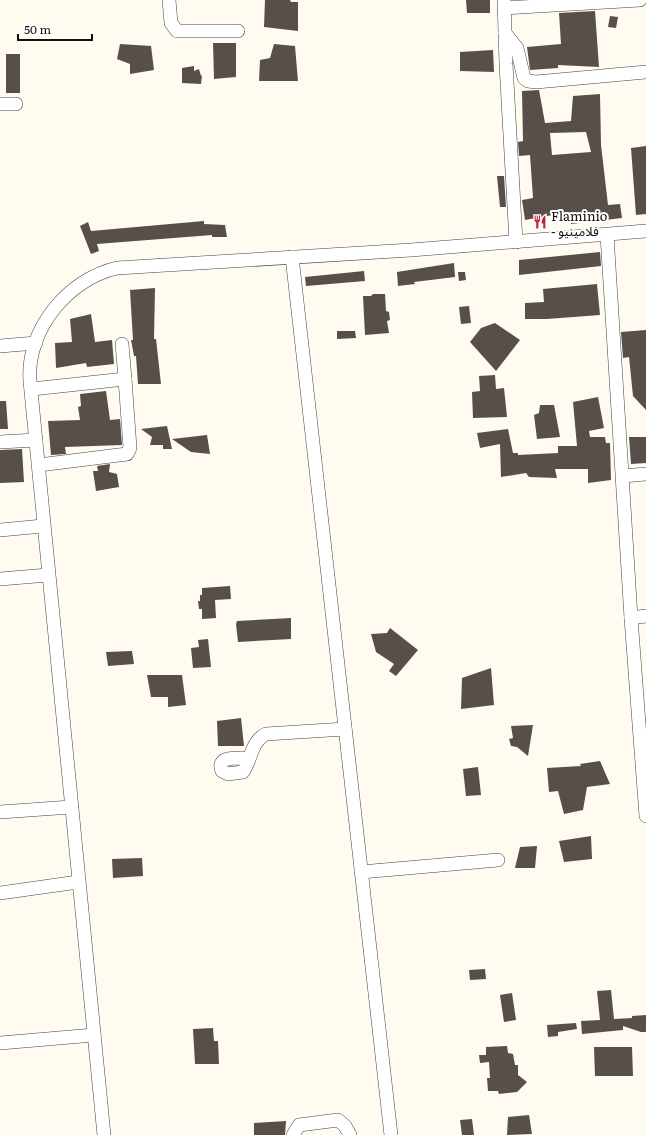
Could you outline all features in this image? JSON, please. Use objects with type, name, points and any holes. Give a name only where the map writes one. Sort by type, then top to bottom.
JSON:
[{"type":"street","points":[[168,0],[171,23],[177,31],[238,31]]},
{"type":"street","points":[[516,242],[504,4],[640,0]]},
{"type":"street","points":[[505,33],[517,48],[524,78],[528,81],[536,82],[646,72]]},
{"type":"street","points":[[0,104],[16,104]]},
{"type":"street","points":[[104,1135],[43,526],[30,367],[36,343],[53,311],[66,296],[82,283],[110,270],[145,266],[292,258],[516,242],[646,231]]},
{"type":"street","points":[[607,234],[631,618],[646,816]]},
{"type":"street","points":[[292,258],[391,1135]]},
{"type":"street","points":[[0,346],[36,343]]},
{"type":"street","points":[[39,465],[127,454],[130,448],[122,344]]},
{"type":"street","points":[[32,389],[125,378]]},
{"type":"street","points":[[0,442],[36,440]]},
{"type":"street","points":[[623,476],[646,474]]},
{"type":"street","points":[[0,530],[43,526]]},
{"type":"street","points":[[0,579],[48,575]]},
{"type":"street","points":[[631,618],[646,616]]},
{"type":"street","points":[[247,761],[261,736],[266,734],[345,729]]},
{"type":"street","points":[[0,812],[71,807]]},
{"type":"street","points":[[361,872],[498,860]]},
{"type":"street","points":[[0,893],[78,882]]},
{"type":"street","points":[[0,1043],[94,1035]]},
{"type":"street","points":[[293,1135],[299,1125],[338,1120],[345,1126],[350,1135]]},
{"type":"building","points":[[265,0],[290,0],[291,2],[298,2],[298,31],[264,27]]},
{"type":"building","points":[[466,0],[490,0],[490,13],[467,13]]},
{"type":"building","points":[[595,11],[599,67],[558,65],[558,68],[530,70],[527,47],[561,44],[559,13]]},
{"type":"building","points":[[610,16],[618,17],[616,28],[608,27]]},
{"type":"building","points":[[213,43],[236,43],[236,77],[214,79]]},
{"type":"building","points":[[120,44],[151,46],[154,70],[130,74],[130,64],[117,59]]},
{"type":"building","points":[[274,44],[295,46],[298,81],[259,81],[260,60],[270,58]]},
{"type":"building","points":[[493,50],[494,72],[460,71],[460,52]]},
{"type":"building","points":[[6,54],[20,54],[20,93],[6,93]]},
{"type":"building","points":[[194,66],[194,71],[199,69],[201,76],[202,75],[201,84],[182,83],[182,68]]},
{"type":"building","points":[[539,90],[545,123],[571,121],[573,96],[600,94],[601,145],[608,205],[620,204],[622,218],[571,224],[569,212],[525,220],[522,200],[533,198],[530,155],[519,156],[518,142],[523,141],[522,91]],"holes":[[[586,132],[591,152],[552,155],[550,133]]]},
{"type":"building","points":[[646,146],[646,214],[636,215],[631,148]]},
{"type":"building","points":[[497,176],[504,176],[506,207],[500,207]]},
{"type":"building","points":[[204,221],[204,224],[225,225],[227,237],[212,237],[212,235],[97,244],[99,251],[91,254],[80,226],[88,222],[91,231]]},
{"type":"building","points":[[600,252],[601,266],[519,275],[519,260]]},
{"type":"building","points":[[454,263],[455,277],[414,282],[415,284],[398,286],[397,272]]},
{"type":"building","points":[[364,271],[365,281],[306,286],[305,277]]},
{"type":"building","points":[[458,272],[465,272],[466,280],[459,281]]},
{"type":"building","points":[[597,284],[600,315],[525,319],[525,303],[544,302],[543,289]]},
{"type":"building","points":[[155,288],[154,339],[156,339],[161,384],[138,384],[136,356],[134,356],[131,340],[133,340],[130,290]]},
{"type":"building","points":[[373,294],[385,294],[386,311],[389,312],[390,320],[387,321],[389,333],[365,335],[363,296],[371,296]]},
{"type":"building","points":[[469,306],[471,323],[461,324],[459,307]]},
{"type":"building","points":[[91,314],[95,342],[112,340],[114,364],[87,367],[86,363],[56,368],[55,343],[72,342],[70,319]]},
{"type":"building","points":[[495,323],[520,340],[496,371],[470,342],[481,328]]},
{"type":"building","points":[[646,330],[646,410],[633,396],[629,357],[623,358],[621,332]]},
{"type":"building","points":[[337,331],[355,331],[356,338],[337,339]]},
{"type":"building","points":[[495,375],[496,389],[504,388],[507,417],[473,418],[472,392],[480,391],[479,376]]},
{"type":"building","points":[[106,391],[110,420],[120,419],[122,445],[65,447],[66,454],[51,455],[48,421],[80,420],[78,407],[81,406],[80,394]]},
{"type":"building","points":[[598,397],[604,428],[589,431],[590,437],[605,437],[606,443],[610,443],[611,480],[588,483],[588,469],[555,469],[557,478],[529,477],[526,473],[501,477],[500,444],[480,448],[477,433],[508,429],[513,453],[518,453],[518,455],[558,453],[558,446],[577,446],[573,402]]},
{"type":"building","points":[[0,401],[6,401],[8,429],[0,429]]},
{"type":"building","points":[[540,405],[554,405],[560,437],[537,439],[534,415],[539,413]]},
{"type":"building","points":[[167,426],[172,449],[163,449],[163,445],[150,445],[152,437],[141,429]]},
{"type":"building","points":[[207,435],[210,454],[191,452],[172,439]]},
{"type":"building","points":[[629,437],[646,437],[646,463],[631,464]]},
{"type":"building","points":[[22,449],[24,482],[0,483],[0,450]]},
{"type":"building","points":[[110,464],[109,472],[117,474],[119,487],[96,491],[93,471],[98,471],[97,466]]},
{"type":"building","points":[[230,586],[231,599],[215,600],[216,618],[202,619],[202,609],[199,609],[198,601],[200,601],[200,595],[202,595],[202,588]]},
{"type":"building","points":[[291,618],[291,639],[238,642],[237,621]]},
{"type":"building","points":[[390,628],[418,650],[396,676],[389,671],[394,664],[376,652],[371,634],[387,633]]},
{"type":"building","points":[[208,639],[211,667],[193,668],[191,648],[199,647],[198,640]]},
{"type":"building","points":[[132,651],[134,664],[108,666],[106,652]]},
{"type":"building","points":[[491,668],[494,705],[461,709],[462,678]]},
{"type":"building","points":[[147,675],[182,675],[186,705],[168,707],[168,697],[151,697]]},
{"type":"building","points":[[241,718],[244,746],[218,746],[217,721]]},
{"type":"building","points":[[533,725],[528,756],[517,747],[511,746],[509,739],[513,738],[511,726]]},
{"type":"building","points":[[600,761],[610,784],[587,787],[583,810],[564,814],[558,791],[549,792],[547,768],[581,766],[580,764]]},
{"type":"building","points":[[478,767],[481,795],[466,796],[463,769]]},
{"type":"building","points":[[591,836],[592,859],[564,862],[559,841]]},
{"type":"building","points":[[537,846],[535,868],[515,868],[520,847]]},
{"type":"building","points":[[142,858],[143,876],[113,878],[112,859]]},
{"type":"building","points":[[485,969],[486,979],[470,980],[469,970]]},
{"type":"building","points":[[611,990],[614,1019],[632,1018],[632,1016],[646,1015],[646,1032],[641,1032],[623,1026],[623,1030],[582,1034],[581,1021],[600,1020],[597,991]]},
{"type":"building","points":[[512,993],[516,1020],[504,1022],[500,995]]},
{"type":"building","points":[[576,1023],[577,1029],[558,1032],[558,1036],[548,1037],[547,1025]]},
{"type":"building","points":[[213,1028],[214,1041],[218,1041],[219,1064],[195,1064],[193,1029]]},
{"type":"building","points":[[507,1046],[508,1053],[513,1054],[515,1065],[518,1065],[518,1075],[527,1082],[517,1092],[499,1094],[498,1091],[488,1091],[487,1078],[490,1078],[489,1062],[480,1063],[479,1055],[486,1055],[486,1047]]},
{"type":"building","points":[[594,1047],[632,1047],[633,1076],[595,1076]]},
{"type":"building","points":[[529,1115],[532,1134],[507,1135],[508,1117]]},
{"type":"building","points":[[472,1119],[474,1135],[462,1135],[460,1120]]},
{"type":"building","points":[[286,1121],[285,1135],[254,1135],[254,1123]]},
{"type":"place","name":"Flaminio - فلامينيو","points":[[540,222]]}]
